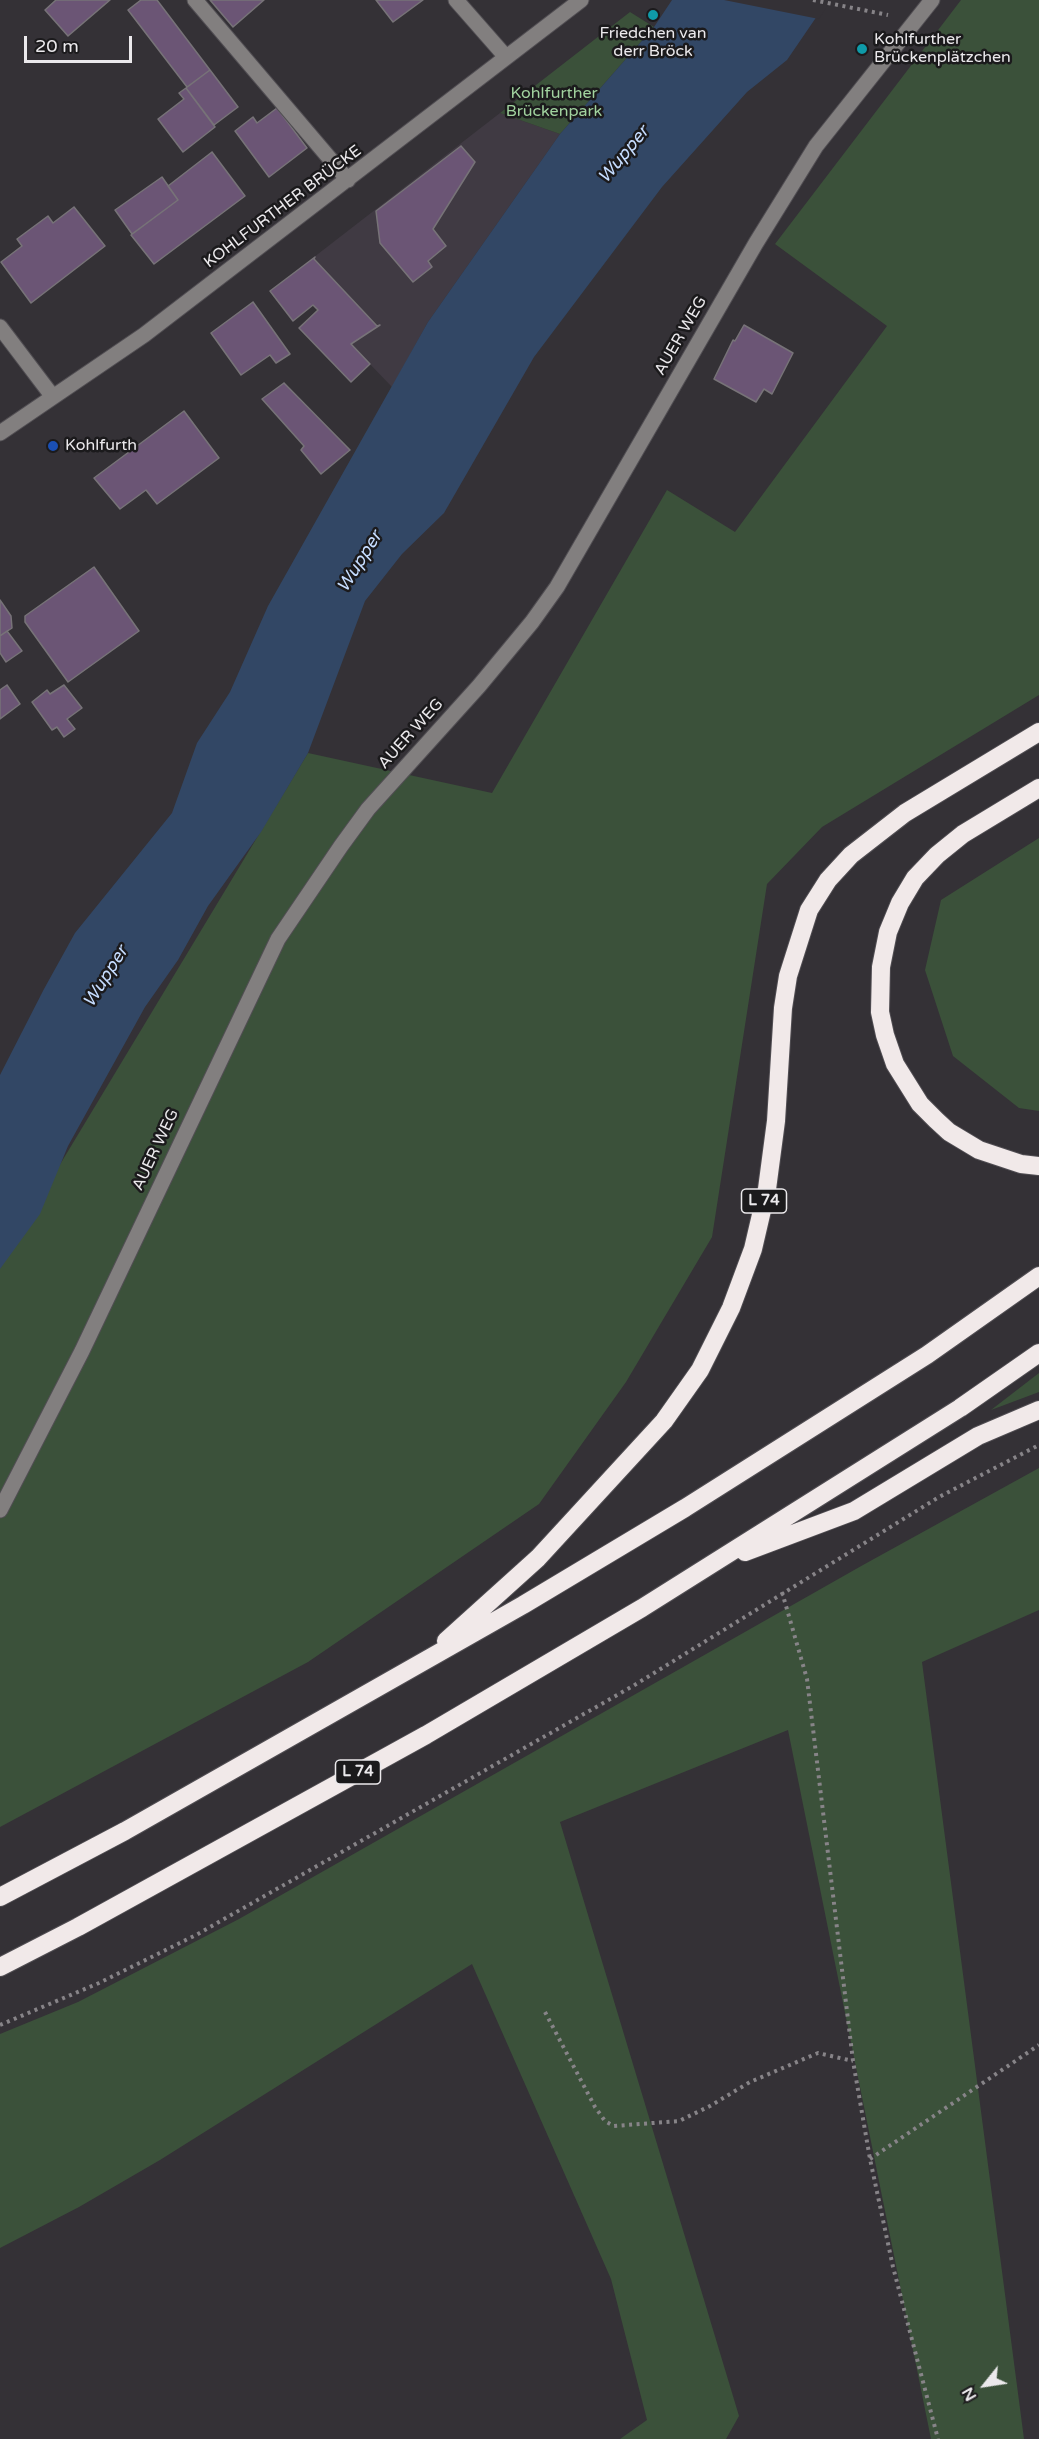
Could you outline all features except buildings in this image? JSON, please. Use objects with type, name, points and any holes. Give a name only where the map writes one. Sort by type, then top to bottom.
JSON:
[{"type":"highway","name":"L 74","points":[[419,1666],[538,1558],[664,1421],[700,1370],[731,1308],[753,1249],[769,1178],[776,1121],[783,1008],[788,976],[809,910],[828,880],[851,855],[904,813],[1039,732]]},
{"type":"highway","points":[[1039,788],[963,834],[937,855],[915,878],[900,903],[888,932],[881,967],[880,1012],[895,1064],[920,1104],[936,1120],[949,1132],[979,1150],[1021,1164],[1039,1166]]},
{"type":"highway","name":"L 74","points":[[0,1897],[125,1831],[419,1666],[694,1502],[927,1355],[1039,1276]]},
{"type":"highway","name":"L 74","points":[[0,1968],[426,1735],[642,1608],[960,1408],[1039,1353]]},
{"type":"highway","name":"L 74","points":[[710,1565],[854,1511],[978,1436],[1039,1410]]},
{"type":"street","points":[[195,0],[348,180]]},
{"type":"street","points":[[456,0],[506,57]]},
{"type":"street","name":"KOHLFURTHER BRÜCKE","points":[[0,433],[144,335],[581,0]]},
{"type":"street","name":"AUER WEG","points":[[0,1510],[82,1351],[278,939],[368,809],[479,686],[532,622],[557,587],[756,243],[816,146],[932,0]]},
{"type":"street","points":[[0,327],[53,397]]},
{"type":"path","points":[[813,0],[871,11]]},
{"type":"path","points":[[0,2025],[99,1983],[196,1935],[633,1686],[939,1497],[1039,1445]]},
{"type":"path","points":[[782,1592],[807,1679],[853,2061],[870,2159],[893,2267],[938,2439]]},
{"type":"path","points":[[545,2012],[595,2107],[605,2121],[614,2126],[679,2121],[750,2082],[818,2053],[853,2061]]},
{"type":"path","points":[[870,2159],[1039,2045]]},
{"type":"shaded area","points":[[500,113],[560,134],[428,322],[392,387],[287,278]]},
{"type":"green space","points":[[961,0],[1039,0],[1039,695],[822,827],[767,884],[712,1237],[626,1382],[539,1504],[308,1662],[0,1827],[0,1264],[308,753],[492,793],[667,490],[735,532],[887,326],[775,244]]},
{"type":"green space","name":"Kohlfurther Brückenpark","points":[[630,12],[654,27],[560,134],[500,113]]},
{"type":"green space","points":[[1039,838],[1039,1111],[1019,1108],[953,1056],[925,970],[941,900]]},
{"type":"green space","points":[[1039,1373],[1039,1392],[991,1410]]},
{"type":"green space","points":[[1039,1468],[1039,1610],[922,1662],[1024,2439],[931,2439],[788,1730],[560,1822],[739,2416],[726,2439],[620,2439],[647,2420],[611,2279],[472,1964],[160,2160],[79,2207],[0,2248],[0,2034],[78,2002],[239,1919],[863,1565]]},
{"type":"water","name":"Wupper","points":[[672,0],[828,0],[787,60],[747,92],[662,187],[534,357],[444,513],[402,554],[365,601],[308,753],[261,832],[208,906],[178,960],[145,1007],[68,1146],[40,1214],[0,1269],[0,1075],[44,989],[75,933],[172,813],[197,743],[230,692],[268,606],[428,322],[560,134],[654,27]]},
{"type":"pier","points":[[724,0],[831,0],[819,19]]},
{"type":"place","name":"Friedchen van derr Bröck","points":[[653,15]]},
{"type":"place","name":"Kohlfurther Brückenplätzchen","points":[[862,49]]},
{"type":"place","name":"Kohlfurth","points":[[53,446]]}]
